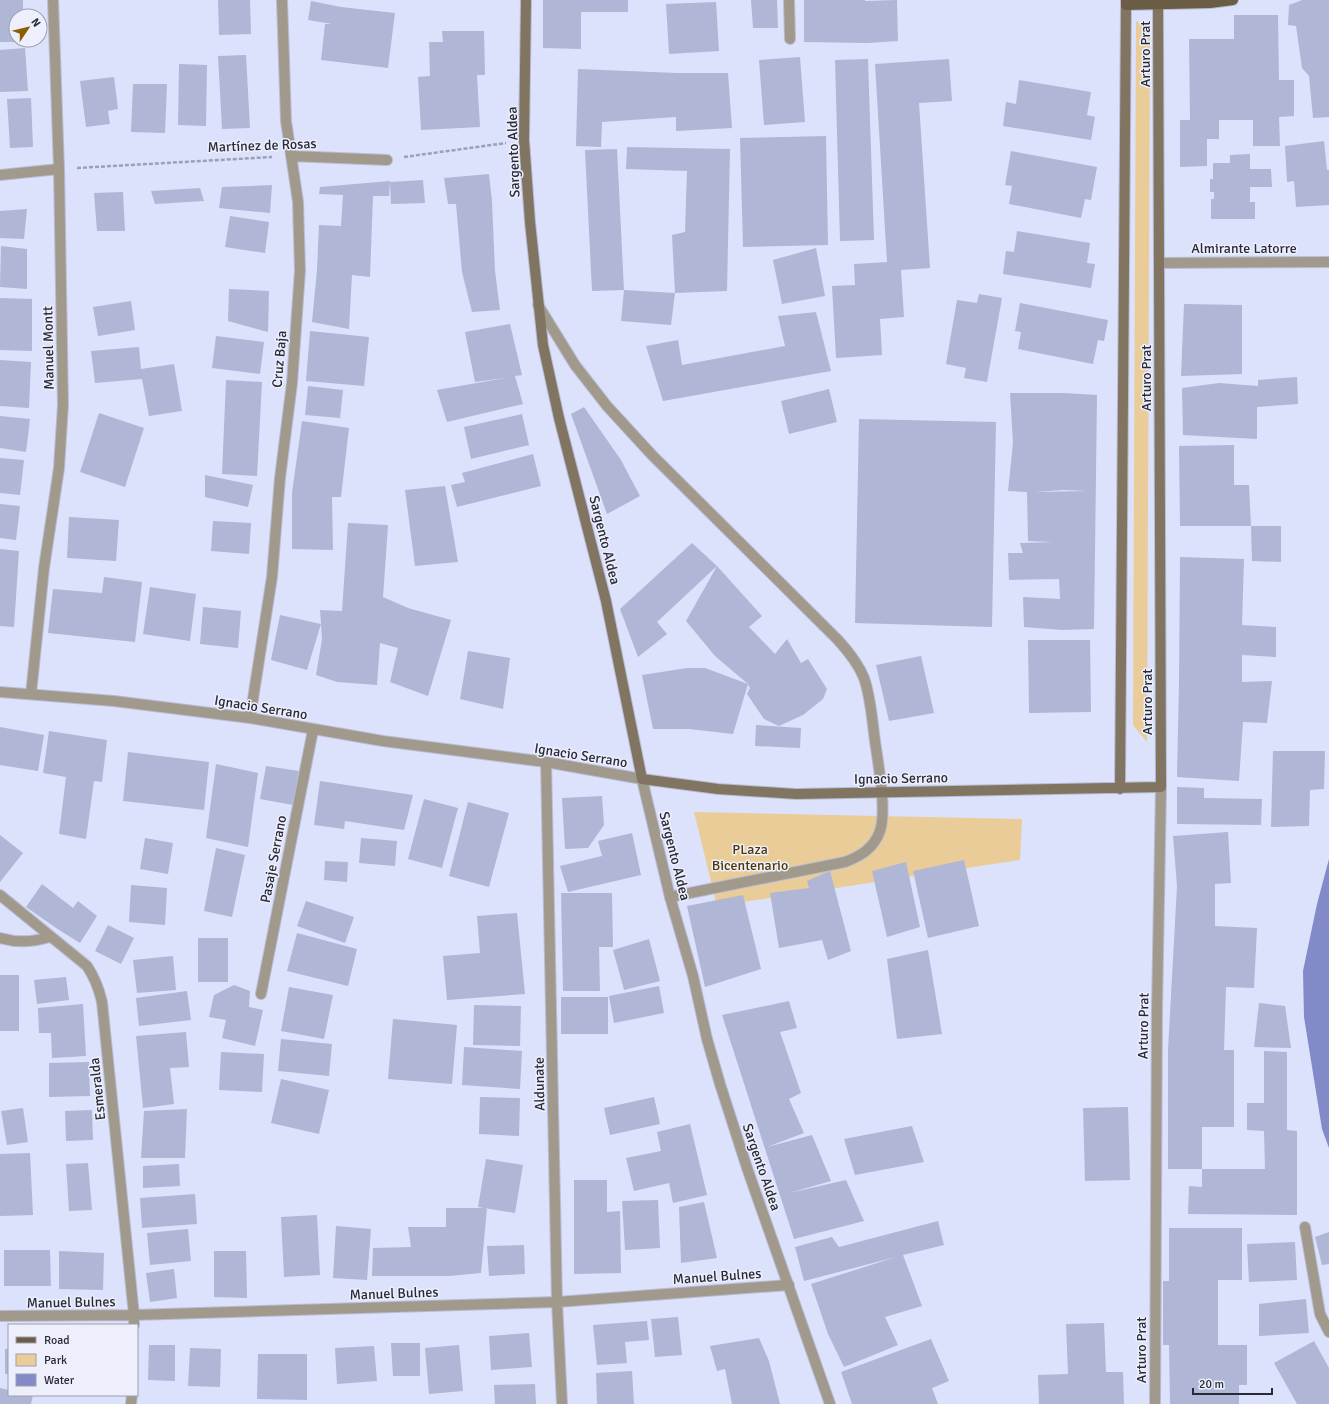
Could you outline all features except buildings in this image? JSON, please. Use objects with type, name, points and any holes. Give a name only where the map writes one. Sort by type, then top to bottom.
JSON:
[{"type":"main road","name":"Sargento Aldea","points":[[526,0],[524,140],[537,303],[543,345],[559,418],[606,601],[642,779]]},
{"type":"main road","points":[[1126,2],[1210,3],[1233,0]]},
{"type":"main road","name":"Arturo Prat","points":[[1120,789],[1126,2]]},
{"type":"main road","name":"Arturo Prat","points":[[1158,2],[1162,787]]},
{"type":"main road","name":"Ignacio Serrano","points":[[642,779],[718,789],[796,794],[1162,787]]},
{"type":"street","name":"Manuel Montt","points":[[31,694],[44,568],[59,468],[63,413],[53,0]]},
{"type":"street","name":"Cruz Baja","points":[[250,718],[272,577],[280,478],[292,383],[300,271],[298,202],[286,121],[282,0]]},
{"type":"street","points":[[789,0],[790,39]]},
{"type":"street","name":"Martínez de Rosas","points":[[290,156],[387,160]]},
{"type":"street","points":[[0,176],[58,169]]},
{"type":"street","name":"Almirante Latorre","points":[[1160,263],[1329,262]]},
{"type":"street","name":"Sargento Aldea","points":[[537,303],[575,365],[612,411],[652,455],[849,652],[857,664],[868,692],[882,792],[882,817],[880,830],[871,847],[856,858],[845,862],[670,897]]},
{"type":"street","name":"Ignacio Serrano","points":[[0,692],[114,701],[250,718],[312,730],[383,741],[546,762],[642,779]]},
{"type":"street","name":"Pasaje Serrano","points":[[261,994],[312,730]]},
{"type":"street","name":"Aldunate","points":[[546,762],[557,1302],[562,1404]]},
{"type":"street","name":"Sargento Aldea","points":[[642,779],[670,897],[693,976],[707,1039],[720,1084],[747,1168],[830,1404]]},
{"type":"street","name":"Arturo Prat","points":[[1155,1404],[1156,1017],[1162,787]]},
{"type":"street","name":"Esmeralda","points":[[0,895],[50,937],[78,957],[94,976],[100,989],[134,1320]]},
{"type":"street","points":[[0,938],[23,942],[37,941],[50,937]]},
{"type":"street","points":[[1305,1227],[1320,1314],[1329,1332]]},
{"type":"street","name":"Manuel Bulnes","points":[[0,1316],[134,1320],[557,1302],[788,1285]]},
{"type":"path","points":[[387,160],[524,140]]},
{"type":"path","name":"Martínez de Rosas","points":[[58,169],[290,156]]},
{"type":"green space","points":[[1136,21],[1150,29],[1147,742],[1133,725]]},
{"type":"green space","name":"PLaza Bicentenario","points":[[694,812],[1022,819],[1020,860],[717,906]]},
{"type":"water","points":[[1329,859],[1329,1148],[1322,1129],[1304,1017],[1303,971],[1317,904]]}]
